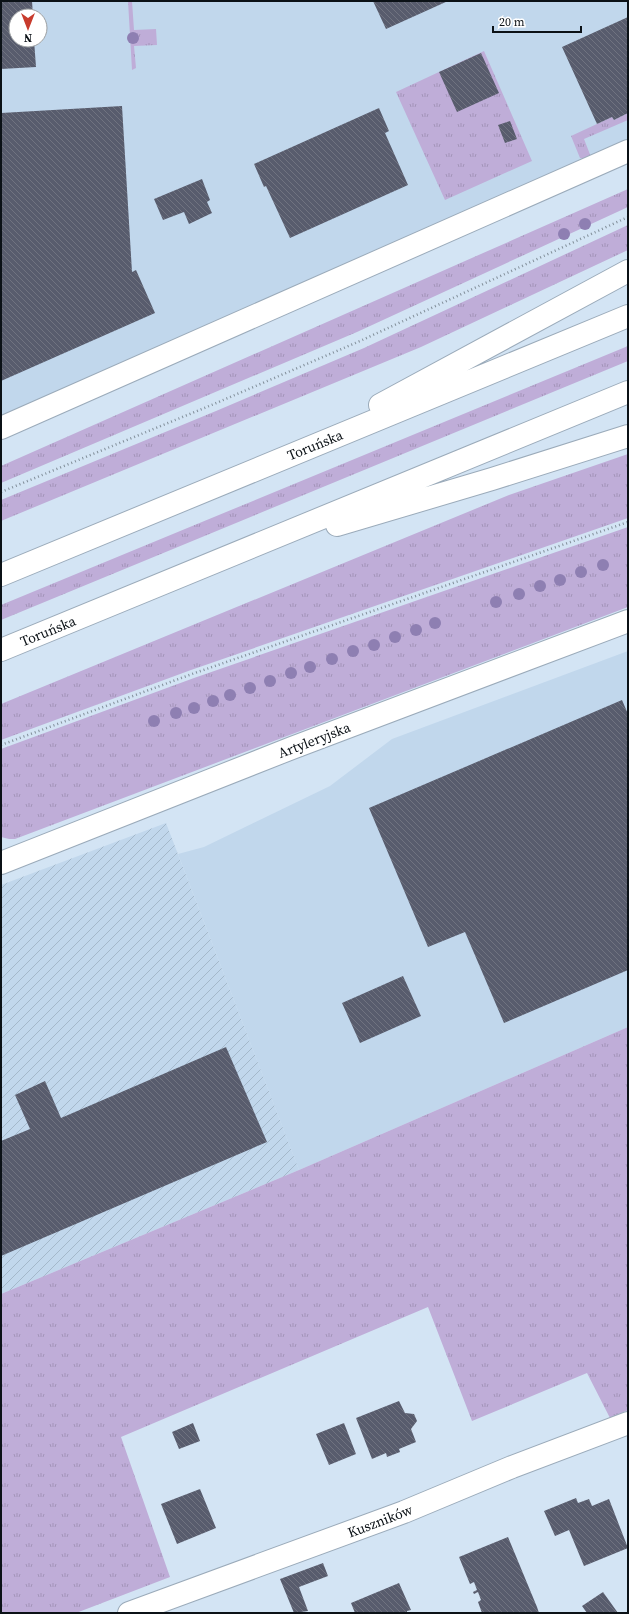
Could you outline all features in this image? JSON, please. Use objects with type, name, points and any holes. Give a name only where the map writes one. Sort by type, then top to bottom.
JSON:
[{"type":"main road","points":[[1,428],[628,151]]},
{"type":"main road","points":[[242,475],[355,419],[628,270]]},
{"type":"main road","name":"Toruńska","points":[[1,575],[628,316]]},
{"type":"main road","name":"Toruńska","points":[[1,650],[628,392]]},
{"type":"main road","points":[[162,584],[236,557],[311,533],[492,479],[628,436]]},
{"type":"main road","name":"Artyleryjska","points":[[1,863],[292,748],[628,621]]},
{"type":"main road","name":"Kuszników","points":[[130,1613],[404,1512],[512,1467],[628,1423]]},
{"type":"path","points":[[1,492],[214,404],[360,341],[628,217]]},
{"type":"path","points":[[1,745],[192,674],[628,522]]},
{"type":"shaded area","points":[[1,1],[628,1],[628,140],[1,417]]},
{"type":"shaded area","points":[[628,651],[628,1027],[299,1170],[178,854],[204,847],[330,786],[392,739]]},
{"type":"shaded area","points":[[166,823],[299,1170],[1,1294],[1,885]]},
{"type":"green space","points":[[128,1],[132,1],[134,30],[156,29],[157,45],[134,46],[136,68],[132,70]]},
{"type":"green space","points":[[484,51],[532,161],[445,200],[396,92]]},
{"type":"green space","points":[[628,113],[628,120],[584,139],[591,157],[585,159],[580,158],[571,136],[612,117],[614,120]]},
{"type":"green space","points":[[628,189],[628,207],[357,332],[1,483],[1,466]]},
{"type":"green space","points":[[628,225],[628,250],[421,347],[1,521],[1,500],[364,348]]},
{"type":"green space","points":[[628,346],[628,361],[1,620],[1,605]]},
{"type":"green space","points":[[628,454],[628,518],[191,670],[1,740],[1,704],[509,495]]},
{"type":"green space","points":[[628,527],[628,607],[15,839],[1,837],[1,749],[194,678]]},
{"type":"green space","points":[[628,1027],[628,1410],[610,1418],[587,1373],[472,1421],[428,1307],[121,1437],[170,1577],[76,1613],[1,1613],[1,1294],[299,1170]]},
{"type":"building","points":[[1,1],[32,1],[32,8],[8,8],[8,48],[35,48],[36,67],[1,69]]},
{"type":"building","points":[[373,1],[448,1],[386,29]]},
{"type":"building","points":[[628,17],[628,113],[614,120],[612,117],[597,124],[562,47]]},
{"type":"building","points":[[481,53],[499,93],[457,112],[439,72]]},
{"type":"building","points":[[122,106],[132,272],[136,270],[155,313],[1,381],[1,113]]},
{"type":"building","points":[[379,108],[389,131],[385,133],[408,185],[290,238],[254,164]]},
{"type":"building","points":[[510,121],[517,139],[505,143],[498,125]]},
{"type":"building","points":[[202,179],[210,200],[207,202],[212,213],[189,224],[184,212],[163,220],[154,199]]},
{"type":"building","points":[[622,700],[628,714],[628,970],[504,1023],[465,932],[428,947],[369,808]]},
{"type":"building","points":[[403,976],[421,1016],[360,1043],[342,1003]]},
{"type":"building","points":[[226,1047],[267,1142],[1,1256],[1,1141],[30,1129],[15,1095],[45,1081],[61,1118]]},
{"type":"building","points":[[399,1401],[405,1413],[414,1414],[417,1421],[411,1429],[416,1442],[399,1449],[400,1452],[387,1457],[386,1453],[372,1459],[356,1418]]},
{"type":"building","points":[[193,1423],[200,1441],[179,1449],[172,1432]]},
{"type":"building","points":[[344,1423],[356,1454],[329,1465],[316,1434]]},
{"type":"building","points":[[200,1489],[216,1528],[177,1544],[161,1504]]},
{"type":"building","points":[[576,1498],[578,1503],[589,1499],[592,1506],[609,1499],[628,1548],[584,1566],[569,1530],[555,1536],[544,1511]]},
{"type":"building","points":[[508,1537],[539,1613],[482,1613],[478,1602],[481,1600],[478,1592],[474,1594],[473,1592],[477,1590],[474,1582],[470,1584],[459,1557]]},
{"type":"building","points":[[323,1563],[328,1576],[299,1587],[308,1611],[294,1613],[280,1579]]},
{"type":"building","points":[[399,1583],[411,1610],[407,1611],[407,1613],[355,1613],[351,1603]]},
{"type":"building","points":[[603,1592],[618,1613],[587,1613],[582,1606]]}]
